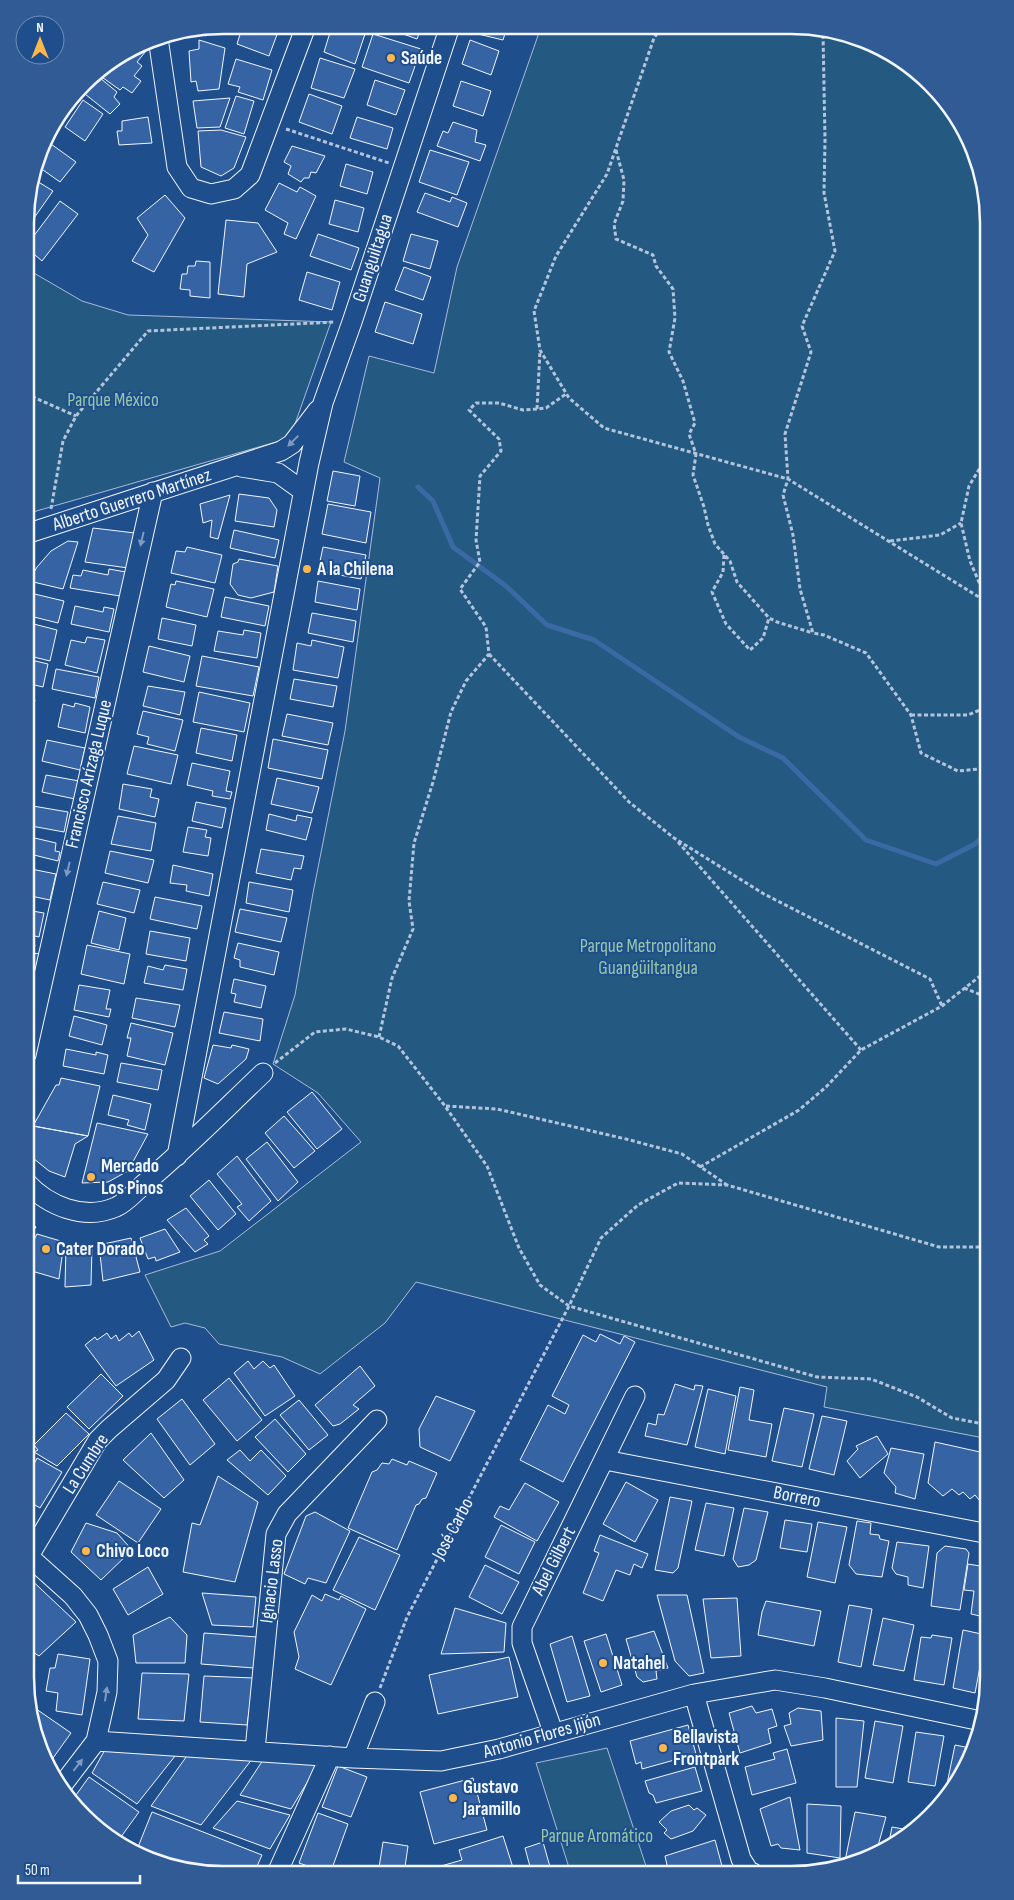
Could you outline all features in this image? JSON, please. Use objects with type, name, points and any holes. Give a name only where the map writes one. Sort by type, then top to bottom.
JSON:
[{"type":"street","points":[[159,45],[177,168],[191,188],[210,194],[234,189],[250,175],[303,34]]},
{"type":"street","name":"Guanguiltagua","points":[[177,1156],[303,491],[324,403],[447,34]]},
{"type":"street","name":"Alberto Guerrero Martínez","points":[[34,531],[153,492],[237,467],[281,451],[292,444],[324,403]]},
{"type":"street","name":"Alberto Guerrero Martínez","points":[[237,467],[262,469],[278,473],[303,491]]},
{"type":"street","name":"Francisco Arízaga Luque","points":[[34,1020],[153,492]]},
{"type":"street","points":[[34,1189],[54,1205],[78,1212],[98,1212],[117,1207],[177,1156],[263,1073]]},
{"type":"street","name":"La Cumbre","points":[[34,1543],[98,1440],[166,1380],[181,1358]]},
{"type":"street","name":"Abel Gilbert","points":[[553,1732],[522,1643],[522,1628],[635,1396]]},
{"type":"street","name":"Ignacio Lasso","points":[[254,1750],[276,1534],[287,1514],[377,1420]]},
{"type":"street","name":"Borrero","points":[[605,1460],[980,1532]]},
{"type":"street","points":[[34,1563],[74,1596],[88,1615],[98,1634],[108,1661],[107,1692],[96,1741],[65,1781]]},
{"type":"street","name":"Antonio Flores Jijón","points":[[96,1741],[422,1762],[448,1761],[498,1749],[553,1732],[694,1694],[767,1680],[787,1681],[976,1720]]},
{"type":"street","points":[[694,1694],[741,1859],[745,1866]]},
{"type":"street","points":[[352,1758],[375,1702]]},
{"type":"street","points":[[280,1866],[330,1756]]},
{"type":"path","points":[[537,409],[540,350],[534,311],[556,256],[607,174],[657,34]]},
{"type":"path","points":[[813,633],[800,589],[792,535],[783,495],[788,479],[785,434],[811,352],[802,326],[835,250],[824,192],[823,36]]},
{"type":"path","points":[[285,128],[396,166]]},
{"type":"path","points":[[616,149],[624,180],[623,201],[614,224],[616,239],[653,255],[656,266],[673,289],[675,318],[669,352],[683,381],[695,422],[689,434],[696,454],[693,475],[715,544],[730,561],[737,582],[769,618],[824,635],[866,653],[911,715],[921,752],[958,771],[980,769]]},
{"type":"path","points":[[51,511],[63,441],[76,416],[148,331],[336,322]]},
{"type":"path","points":[[540,350],[569,398],[604,428],[788,479],[980,597]]},
{"type":"path","points":[[566,394],[546,408],[523,410],[499,403],[476,403],[469,410],[499,439],[501,451],[480,476],[476,540],[480,562],[460,589],[486,628],[489,654],[629,802],[674,838],[764,894],[930,979],[942,1006]]},
{"type":"path","points":[[34,398],[76,416]]},
{"type":"path","points":[[980,468],[969,486],[961,523],[970,561],[980,584]]},
{"type":"path","points":[[890,541],[940,535],[961,523]]},
{"type":"path","points":[[724,555],[723,572],[712,592],[726,624],[750,650],[763,638],[769,618]]},
{"type":"path","points":[[379,1037],[392,978],[412,929],[409,901],[414,843],[433,782],[451,712],[466,681],[489,654]]},
{"type":"path","points":[[911,715],[968,715],[980,710]]},
{"type":"path","points":[[674,838],[861,1050]]},
{"type":"path","points":[[700,1167],[798,1110],[826,1087],[861,1050],[942,1006],[980,976]]},
{"type":"path","points":[[964,988],[980,994]]},
{"type":"path","points":[[263,1073],[314,1032],[346,1030],[379,1037],[398,1046],[445,1106],[487,1166],[519,1248],[540,1284],[569,1306],[817,1377],[871,1379],[917,1397],[952,1418],[980,1423]]},
{"type":"path","points":[[445,1106],[497,1109],[626,1139],[682,1154],[727,1185],[939,1246],[980,1246]]},
{"type":"path","name":"José Carbo","points":[[375,1702],[407,1617],[569,1306],[601,1238],[638,1205],[678,1183],[727,1185]]},
{"type":"green space","name":"Parque Metropolitano Guangüiltangua","points":[[539,34],[803,34],[828,37],[875,53],[906,73],[933,98],[961,139],[974,174],[980,211],[980,1437],[824,1407],[827,1387],[416,1282],[385,1323],[320,1374],[282,1357],[219,1344],[205,1328],[185,1323],[171,1327],[145,1275],[220,1251],[361,1142],[318,1093],[273,1064],[295,995],[345,731],[380,478],[344,462],[369,356],[434,373],[457,267]]},
{"type":"green space","name":"Parque México","points":[[34,273],[82,301],[128,315],[331,322],[290,438],[34,512]]},
{"type":"green space","name":"Parque Aromático","points":[[607,1748],[646,1866],[568,1866],[536,1763]]},
{"type":"building","points":[[240,34],[277,34],[269,56],[237,44]]},
{"type":"building","points":[[330,34],[365,34],[355,64],[324,52]]},
{"type":"building","name":"Saúde","points":[[373,34],[421,49],[409,83],[362,67]]},
{"type":"building","points":[[403,34],[419,34],[417,39]]},
{"type":"building","points":[[478,34],[505,34],[503,40]]},
{"type":"building","points":[[199,40],[225,48],[219,89],[198,91],[196,81],[191,82],[189,51],[199,49]]},
{"type":"building","points":[[470,40],[499,51],[491,75],[462,64]]},
{"type":"building","points":[[145,50],[137,62],[142,66],[134,76],[141,81],[132,93],[123,87],[120,90],[102,77],[128,59]]},
{"type":"building","points":[[320,58],[355,69],[344,98],[311,88]]},
{"type":"building","points":[[236,59],[272,70],[263,100],[238,92],[240,87],[228,84]]},
{"type":"building","points":[[101,79],[117,92],[114,97],[120,104],[110,114],[85,94]]},
{"type":"building","points":[[375,80],[405,90],[396,115],[367,105]]},
{"type":"building","points":[[461,81],[491,91],[483,116],[453,106]]},
{"type":"building","points":[[309,94],[342,106],[332,134],[299,122]]},
{"type":"building","points":[[236,96],[254,101],[244,134],[225,128]]},
{"type":"building","points":[[230,98],[220,127],[197,128],[193,101]]},
{"type":"building","points":[[83,100],[103,114],[85,141],[65,127]]},
{"type":"building","points":[[148,117],[152,143],[119,145],[117,131],[122,131],[122,121]]},
{"type":"building","points":[[357,117],[393,128],[387,149],[350,138]]},
{"type":"building","points":[[453,122],[477,130],[475,142],[486,145],[480,161],[437,146],[443,131],[448,133]]},
{"type":"building","points":[[221,130],[246,137],[234,168],[221,176],[201,167],[198,131]]},
{"type":"building","points":[[51,144],[76,162],[60,182],[42,169]]},
{"type":"building","points":[[292,146],[325,156],[316,173],[311,172],[309,178],[304,178],[301,182],[288,174],[291,166],[284,162]]},
{"type":"building","points":[[430,150],[469,162],[457,195],[419,182]]},
{"type":"building","points":[[346,164],[373,172],[367,194],[340,186]]},
{"type":"building","points":[[38,182],[53,191],[34,218]]},
{"type":"building","points":[[279,183],[297,192],[300,187],[316,196],[296,239],[284,234],[288,223],[265,210]]},
{"type":"building","points":[[425,193],[450,202],[452,197],[467,203],[458,227],[417,212]]},
{"type":"building","points":[[165,195],[185,218],[154,272],[132,261],[148,235],[137,218]]},
{"type":"building","points":[[335,200],[364,208],[358,232],[329,224]]},
{"type":"building","points":[[60,201],[78,214],[42,261],[34,254],[34,236]]},
{"type":"building","points":[[226,220],[258,223],[277,252],[247,264],[244,297],[218,294]]},
{"type":"building","points":[[318,234],[359,248],[351,270],[310,256]]},
{"type":"building","points":[[411,234],[438,241],[430,269],[403,261]]},
{"type":"building","points":[[196,261],[210,262],[210,298],[190,296],[190,290],[180,289],[182,274],[187,274],[188,266],[195,266]]},
{"type":"building","points":[[404,267],[431,277],[423,300],[395,290]]},
{"type":"building","points":[[307,272],[340,282],[332,310],[299,300]]},
{"type":"building","points":[[385,302],[422,314],[413,344],[375,332]]},
{"type":"building","points":[[333,471],[360,476],[355,506],[327,501]]},
{"type":"building","points":[[239,494],[269,498],[277,510],[274,527],[235,521]]},
{"type":"building","points":[[230,495],[218,539],[210,537],[212,520],[203,523],[200,504]]},
{"type":"building","points":[[328,504],[371,512],[366,543],[322,534]]},
{"type":"building","points":[[93,528],[135,533],[128,568],[85,562]]},
{"type":"building","points":[[234,530],[279,540],[275,558],[230,548]]},
{"type":"building","points":[[68,541],[78,542],[63,589],[34,582],[34,572],[51,551]]},
{"type":"building","points":[[187,547],[222,555],[215,583],[171,573],[176,551],[185,552]]},
{"type":"building","points":[[323,547],[366,555],[361,579],[318,571]]},
{"type":"building","points":[[239,559],[278,566],[274,592],[251,598],[238,595],[230,584],[233,564],[238,562]]},
{"type":"building","points":[[109,569],[126,572],[120,596],[70,588],[73,575],[81,576],[83,570],[108,575]]},
{"type":"building","points":[[176,581],[214,589],[207,617],[166,607],[171,584],[175,585]]},
{"type":"building","points":[[318,581],[360,589],[357,610],[315,602]]},
{"type":"building","points":[[34,594],[64,601],[58,623],[34,617]]},
{"type":"building","points":[[225,597],[269,606],[265,626],[221,617]]},
{"type":"building","points":[[75,606],[103,612],[104,607],[114,609],[109,632],[71,624]]},
{"type":"building","points":[[312,613],[356,621],[353,642],[308,633]]},
{"type":"building","points":[[162,618],[196,625],[192,646],[158,639]]},
{"type":"building","points":[[34,624],[57,630],[50,661],[34,657]]},
{"type":"building","points":[[244,630],[261,633],[257,658],[214,651],[218,631],[243,635]]},
{"type":"building","points":[[87,637],[105,640],[97,673],[65,665],[71,640],[85,643]]},
{"type":"building","points":[[312,640],[344,647],[338,678],[293,670],[297,643],[311,646]]},
{"type":"building","points":[[149,646],[190,656],[184,682],[143,672]]},
{"type":"building","points":[[202,656],[259,667],[253,696],[196,686]]},
{"type":"building","points":[[34,661],[48,664],[43,687],[34,685]]},
{"type":"building","points":[[56,669],[99,677],[95,698],[52,689]]},
{"type":"building","points":[[294,679],[337,686],[333,707],[290,699]]},
{"type":"building","points":[[148,686],[185,692],[180,715],[143,706]]},
{"type":"building","points":[[199,692],[250,703],[244,732],[193,722]]},
{"type":"building","points":[[75,703],[90,707],[85,733],[58,727],[63,704],[74,707]]},
{"type":"building","points":[[143,711],[183,720],[175,751],[147,744],[149,737],[137,734]]},
{"type":"building","points":[[287,714],[333,723],[328,745],[282,736]]},
{"type":"building","points":[[201,728],[237,735],[232,761],[196,753]]},
{"type":"building","points":[[273,739],[328,750],[322,779],[268,768]]},
{"type":"building","points":[[47,740],[85,748],[80,770],[42,761]]},
{"type":"building","points":[[134,746],[178,755],[171,784],[127,774]]},
{"type":"building","points":[[192,763],[230,771],[226,791],[232,792],[230,799],[212,796],[213,791],[187,785]]},
{"type":"building","points":[[46,775],[79,781],[75,799],[42,792]]},
{"type":"building","points":[[277,778],[319,787],[312,813],[271,804]]},
{"type":"building","points":[[123,784],[152,789],[150,797],[159,799],[155,817],[119,809]]},
{"type":"building","points":[[196,802],[226,808],[222,828],[192,821]]},
{"type":"building","points":[[34,806],[68,812],[64,832],[34,826]]},
{"type":"building","points":[[269,814],[296,821],[297,815],[312,818],[306,840],[266,830]]},
{"type":"building","points":[[118,816],[156,823],[151,851],[111,844]]},
{"type":"building","points":[[188,827],[207,830],[205,837],[211,838],[208,856],[183,852]]},
{"type":"building","points":[[34,838],[56,843],[55,851],[60,852],[58,861],[34,855]]},
{"type":"building","points":[[261,849],[304,856],[301,869],[294,868],[291,880],[256,873]]},
{"type":"building","points":[[110,851],[154,860],[148,883],[105,873]]},
{"type":"building","points":[[173,865],[213,874],[209,896],[186,891],[187,885],[170,883]]},
{"type":"building","points":[[34,870],[56,874],[50,900],[34,897]]},
{"type":"building","points":[[103,882],[140,890],[134,913],[97,904]]},
{"type":"building","points":[[249,882],[293,890],[289,912],[246,903]]},
{"type":"building","points":[[155,897],[202,906],[197,929],[150,919]]},
{"type":"building","points":[[240,909],[287,918],[281,942],[235,932]]},
{"type":"building","points":[[34,911],[44,913],[39,937],[34,936]]},
{"type":"building","points":[[99,911],[126,918],[119,950],[91,943]]},
{"type":"building","points":[[150,931],[190,938],[186,961],[146,954]]},
{"type":"building","points":[[238,943],[279,952],[274,975],[240,967],[240,960],[234,958]]},
{"type":"building","points":[[87,945],[130,954],[124,984],[81,974]]},
{"type":"building","points":[[34,953],[41,954],[37,973],[34,972]]},
{"type":"building","points":[[165,965],[187,969],[183,990],[144,983],[148,966],[163,970]]},
{"type":"building","points":[[234,979],[266,986],[261,1008],[234,1002],[236,994],[231,993]]},
{"type":"building","points":[[79,985],[110,990],[106,1009],[111,1009],[109,1017],[74,1010]]},
{"type":"building","points":[[136,998],[180,1005],[175,1027],[132,1018]]},
{"type":"building","points":[[224,1012],[263,1019],[260,1041],[219,1033]]},
{"type":"building","points":[[74,1016],[107,1025],[102,1045],[69,1036]]},
{"type":"building","points":[[131,1023],[173,1033],[165,1065],[127,1056],[131,1038],[127,1038]]},
{"type":"building","points":[[213,1045],[231,1048],[232,1045],[249,1049],[246,1059],[218,1084],[204,1078]]},
{"type":"building","points":[[66,1049],[96,1055],[96,1052],[108,1055],[104,1074],[63,1066]]},
{"type":"building","points":[[121,1063],[162,1070],[158,1090],[117,1082]]},
{"type":"building","points":[[61,1078],[100,1086],[88,1136],[34,1126],[56,1085],[59,1085]]},
{"type":"building","points":[[312,1092],[342,1129],[317,1149],[287,1112]]},
{"type":"building","points":[[113,1095],[151,1104],[145,1130],[127,1125],[129,1120],[108,1115]]},
{"type":"building","points":[[284,1116],[315,1151],[294,1168],[265,1133]]},
{"type":"building","points":[[97,1123],[148,1134],[128,1171],[108,1182],[82,1183]]},
{"type":"building","points":[[34,1126],[88,1136],[75,1144],[65,1177],[49,1171],[34,1159]]},
{"type":"building","points":[[267,1142],[298,1182],[278,1201],[246,1159]]},
{"type":"building","points":[[237,1156],[271,1201],[249,1221],[237,1207],[242,1204],[217,1174]]},
{"type":"building","points":[[209,1180],[236,1214],[218,1230],[190,1196]]},
{"type":"building","points":[[186,1208],[209,1236],[204,1240],[208,1244],[195,1252],[167,1220]]},
{"type":"building","points":[[165,1229],[180,1252],[156,1261],[155,1257],[148,1259],[140,1238]]},
{"type":"building","name":"Cater Dorado","points":[[37,1234],[64,1242],[59,1279],[34,1272],[34,1240]]},
{"type":"building","points":[[131,1238],[140,1272],[103,1281],[99,1245]]},
{"type":"building","points":[[66,1247],[92,1247],[91,1285],[65,1287]]},
{"type":"building","points":[[139,1331],[154,1360],[116,1386],[85,1345],[95,1337],[97,1340],[107,1333],[111,1339],[116,1335],[119,1341],[129,1333],[132,1337]]},
{"type":"building","points":[[600,1334],[620,1344],[624,1336],[635,1342],[563,1482],[520,1460],[548,1405],[565,1414],[569,1405],[552,1396],[583,1335],[596,1342]]},
{"type":"building","points":[[248,1361],[254,1369],[263,1361],[270,1368],[274,1365],[295,1396],[265,1416],[234,1373]]},
{"type":"building","points":[[360,1366],[375,1386],[353,1405],[359,1409],[340,1424],[333,1426],[315,1405]]},
{"type":"building","points":[[101,1374],[123,1396],[89,1429],[67,1407]]},
{"type":"building","points":[[229,1378],[262,1420],[237,1441],[203,1400]]},
{"type":"building","points":[[675,1384],[694,1390],[695,1385],[703,1386],[687,1445],[645,1436],[648,1423],[656,1425],[658,1414],[664,1415]]},
{"type":"building","points":[[740,1387],[754,1390],[749,1420],[772,1424],[766,1457],[728,1450]]},
{"type":"building","points":[[708,1389],[736,1396],[725,1454],[695,1447]]},
{"type":"building","points":[[436,1396],[475,1411],[450,1461],[420,1447],[419,1429]]},
{"type":"building","points":[[182,1399],[215,1444],[190,1465],[157,1419]]},
{"type":"building","points":[[299,1400],[328,1435],[309,1450],[280,1415]]},
{"type":"building","points":[[784,1408],[814,1414],[802,1467],[772,1461]]},
{"type":"building","points":[[66,1413],[89,1434],[57,1466],[34,1452],[38,1450],[34,1445]]},
{"type":"building","points":[[822,1416],[847,1421],[834,1475],[809,1469]]},
{"type":"building","points":[[275,1419],[306,1454],[288,1472],[255,1437]]},
{"type":"building","points":[[151,1433],[184,1480],[164,1498],[123,1460]]},
{"type":"building","points":[[877,1436],[888,1454],[860,1478],[847,1461],[858,1449],[856,1446]]},
{"type":"building","points":[[935,1442],[980,1452],[980,1501],[975,1495],[970,1499],[963,1492],[959,1495],[952,1489],[943,1496],[928,1483]]},
{"type":"building","points":[[891,1448],[924,1454],[915,1499],[895,1493],[896,1487],[884,1473]]},
{"type":"building","points":[[240,1450],[250,1461],[261,1450],[286,1476],[268,1495],[227,1460]]},
{"type":"building","points":[[37,1458],[62,1472],[40,1508],[34,1504],[34,1464]]},
{"type":"building","points":[[392,1459],[407,1465],[409,1461],[437,1473],[426,1498],[416,1505],[397,1550],[348,1528],[372,1472],[377,1470],[382,1463],[389,1464]]},
{"type":"building","points":[[218,1476],[258,1502],[235,1582],[183,1572],[192,1523],[200,1525]]},
{"type":"building","points":[[119,1481],[161,1509],[138,1543],[96,1515]]},
{"type":"building","points":[[626,1482],[658,1500],[635,1542],[603,1524]]},
{"type":"building","points":[[525,1483],[559,1502],[537,1541],[494,1517],[500,1506],[509,1510]]},
{"type":"building","points":[[670,1497],[692,1501],[678,1568],[673,1573],[655,1570]]},
{"type":"building","points":[[706,1503],[734,1508],[724,1556],[695,1550]]},
{"type":"building","points":[[744,1508],[768,1512],[756,1560],[749,1565],[738,1567],[733,1559]]},
{"type":"building","points":[[315,1512],[350,1531],[326,1583],[308,1578],[305,1584],[284,1574],[306,1516]]},
{"type":"building","points":[[785,1520],[812,1524],[807,1552],[780,1548]]},
{"type":"building","points":[[857,1521],[871,1523],[870,1534],[879,1535],[880,1539],[889,1541],[882,1577],[856,1574],[849,1565]]},
{"type":"building","points":[[818,1522],[847,1527],[835,1583],[807,1577]]},
{"type":"building","points":[[86,1523],[117,1533],[132,1550],[101,1580],[71,1552]]},
{"type":"building","points":[[501,1525],[535,1542],[519,1574],[485,1557]]},
{"type":"building","points":[[600,1535],[648,1554],[642,1568],[634,1564],[630,1575],[616,1570],[603,1601],[583,1593],[599,1553],[594,1551]]},
{"type":"building","points":[[359,1537],[400,1555],[375,1610],[333,1590]]},
{"type":"building","points":[[897,1542],[929,1546],[923,1588],[908,1585],[908,1577],[896,1574],[892,1568]]},
{"type":"building","points":[[945,1546],[966,1549],[969,1553],[960,1610],[931,1606],[937,1553]]},
{"type":"building","points":[[968,1564],[980,1566],[980,1616],[971,1614],[974,1591],[964,1590]]},
{"type":"building","points":[[485,1565],[519,1582],[502,1614],[469,1597]]},
{"type":"building","points":[[148,1567],[163,1594],[128,1615],[113,1589]]},
{"type":"building","points":[[34,1582],[76,1622],[39,1656],[34,1653]]},
{"type":"building","points":[[202,1593],[256,1597],[253,1627],[212,1625]]},
{"type":"building","points":[[325,1594],[339,1600],[341,1596],[366,1609],[331,1685],[295,1669],[299,1657],[294,1632],[312,1595],[322,1601]]},
{"type":"building","points":[[657,1595],[687,1595],[704,1673],[689,1676],[675,1661]]},
{"type":"building","points":[[737,1598],[741,1656],[711,1658],[703,1599]]},
{"type":"building","points":[[766,1601],[821,1611],[814,1646],[758,1635]]},
{"type":"building","points":[[849,1605],[872,1609],[861,1667],[838,1662]]},
{"type":"building","points":[[455,1608],[506,1623],[504,1652],[441,1654]]},
{"type":"building","points":[[170,1617],[187,1635],[185,1663],[136,1663],[133,1635]]},
{"type":"building","points":[[883,1618],[914,1625],[904,1671],[873,1665]]},
{"type":"building","points":[[963,1630],[980,1634],[980,1667],[975,1693],[953,1688]]},
{"type":"building","points":[[654,1631],[668,1668],[656,1671],[657,1679],[643,1682],[637,1677],[626,1639]]},
{"type":"building","points":[[204,1633],[257,1637],[254,1668],[201,1664]]},
{"type":"building","name":"Natahel","points":[[606,1634],[622,1685],[601,1692],[584,1641]]},
{"type":"building","points":[[932,1635],[952,1638],[944,1685],[914,1680],[921,1637],[931,1638]]},
{"type":"building","points":[[572,1636],[590,1696],[567,1702],[550,1644]]},
{"type":"building","points":[[58,1654],[90,1659],[82,1715],[56,1711],[58,1693],[46,1691],[50,1668],[55,1668]]},
{"type":"building","points":[[509,1657],[518,1697],[438,1714],[429,1675]]},
{"type":"building","points":[[142,1673],[189,1674],[184,1721],[138,1719]]},
{"type":"building","points":[[204,1676],[254,1678],[247,1725],[200,1722]]},
{"type":"building","points":[[752,1706],[756,1713],[772,1709],[777,1726],[768,1729],[771,1743],[740,1753],[729,1713]]},
{"type":"building","points":[[798,1708],[821,1711],[823,1740],[791,1746],[784,1726],[791,1724],[789,1713]]},
{"type":"building","points":[[36,1709],[71,1733],[52,1759],[40,1726]]},
{"type":"building","points":[[836,1718],[864,1721],[857,1787],[836,1787]]},
{"type":"building","points":[[875,1721],[903,1726],[893,1783],[865,1778]]},
{"type":"building","name":"Bellavista Frontpark","points":[[688,1725],[696,1754],[642,1769],[641,1762],[636,1764],[630,1741]]},
{"type":"building","points":[[916,1732],[944,1736],[935,1786],[908,1782]]},
{"type":"building","points":[[955,1745],[967,1747],[961,1761],[947,1783]]},
{"type":"building","points":[[107,1746],[179,1751],[137,1804],[92,1773]]},
{"type":"building","points":[[787,1749],[796,1783],[752,1795],[745,1767],[775,1759],[773,1753]]},
{"type":"building","points":[[189,1753],[256,1754],[201,1825],[151,1806]]},
{"type":"building","points":[[265,1757],[319,1763],[291,1809],[240,1795]]},
{"type":"building","points":[[338,1766],[367,1777],[351,1817],[322,1807]]},
{"type":"building","points":[[695,1767],[702,1791],[656,1803],[653,1795],[649,1793],[645,1781]]},
{"type":"building","points":[[89,1777],[139,1812],[121,1836],[89,1811],[76,1795]]},
{"type":"building","points":[[473,1778],[487,1830],[434,1844],[420,1792]]},
{"type":"building","points":[[790,1797],[800,1850],[781,1848],[778,1844],[771,1846],[760,1809]]},
{"type":"building","points":[[237,1801],[290,1815],[270,1849],[213,1828]]},
{"type":"building","points":[[807,1804],[841,1806],[840,1858],[807,1853]]},
{"type":"building","points":[[689,1805],[694,1810],[697,1808],[706,1815],[693,1831],[671,1839],[664,1833],[667,1830],[659,1822],[671,1811]]},
{"type":"building","points":[[152,1812],[262,1855],[257,1866],[211,1866],[174,1860],[138,1847]]},
{"type":"building","points":[[855,1812],[886,1817],[878,1845],[846,1858]]},
{"type":"building","points":[[318,1813],[348,1824],[333,1866],[307,1866],[299,1863]]},
{"type":"building","points":[[892,1827],[903,1829],[896,1834],[890,1838]]},
{"type":"building","points":[[503,1836],[512,1866],[441,1866],[462,1860],[459,1850]]},
{"type":"building","points":[[715,1840],[722,1866],[666,1866],[667,1865],[665,1856]]},
{"type":"building","points":[[383,1842],[408,1846],[405,1866],[379,1866]]},
{"type":"building","points":[[543,1842],[550,1866],[530,1866],[525,1848]]},
{"type":"waterway","points":[[418,487],[433,501],[453,547],[506,586],[547,625],[594,640],[739,737],[783,758],[866,840],[936,864],[975,844],[980,839]]},
{"type":"place","name":"Saúde","points":[[391,58]]},
{"type":"place","name":"A la Chilena","points":[[307,569]]},
{"type":"place","name":"Mercado Los Pinos","points":[[91,1177]]},
{"type":"place","name":"Cater Dorado","points":[[46,1249]]},
{"type":"place","name":"Chivo Loco","points":[[86,1551]]},
{"type":"place","name":"Natahel","points":[[603,1663]]},
{"type":"place","name":"Bellavista Frontpark","points":[[663,1748]]},
{"type":"place","name":"Gustavo Jaramillo","points":[[453,1798]]}]
